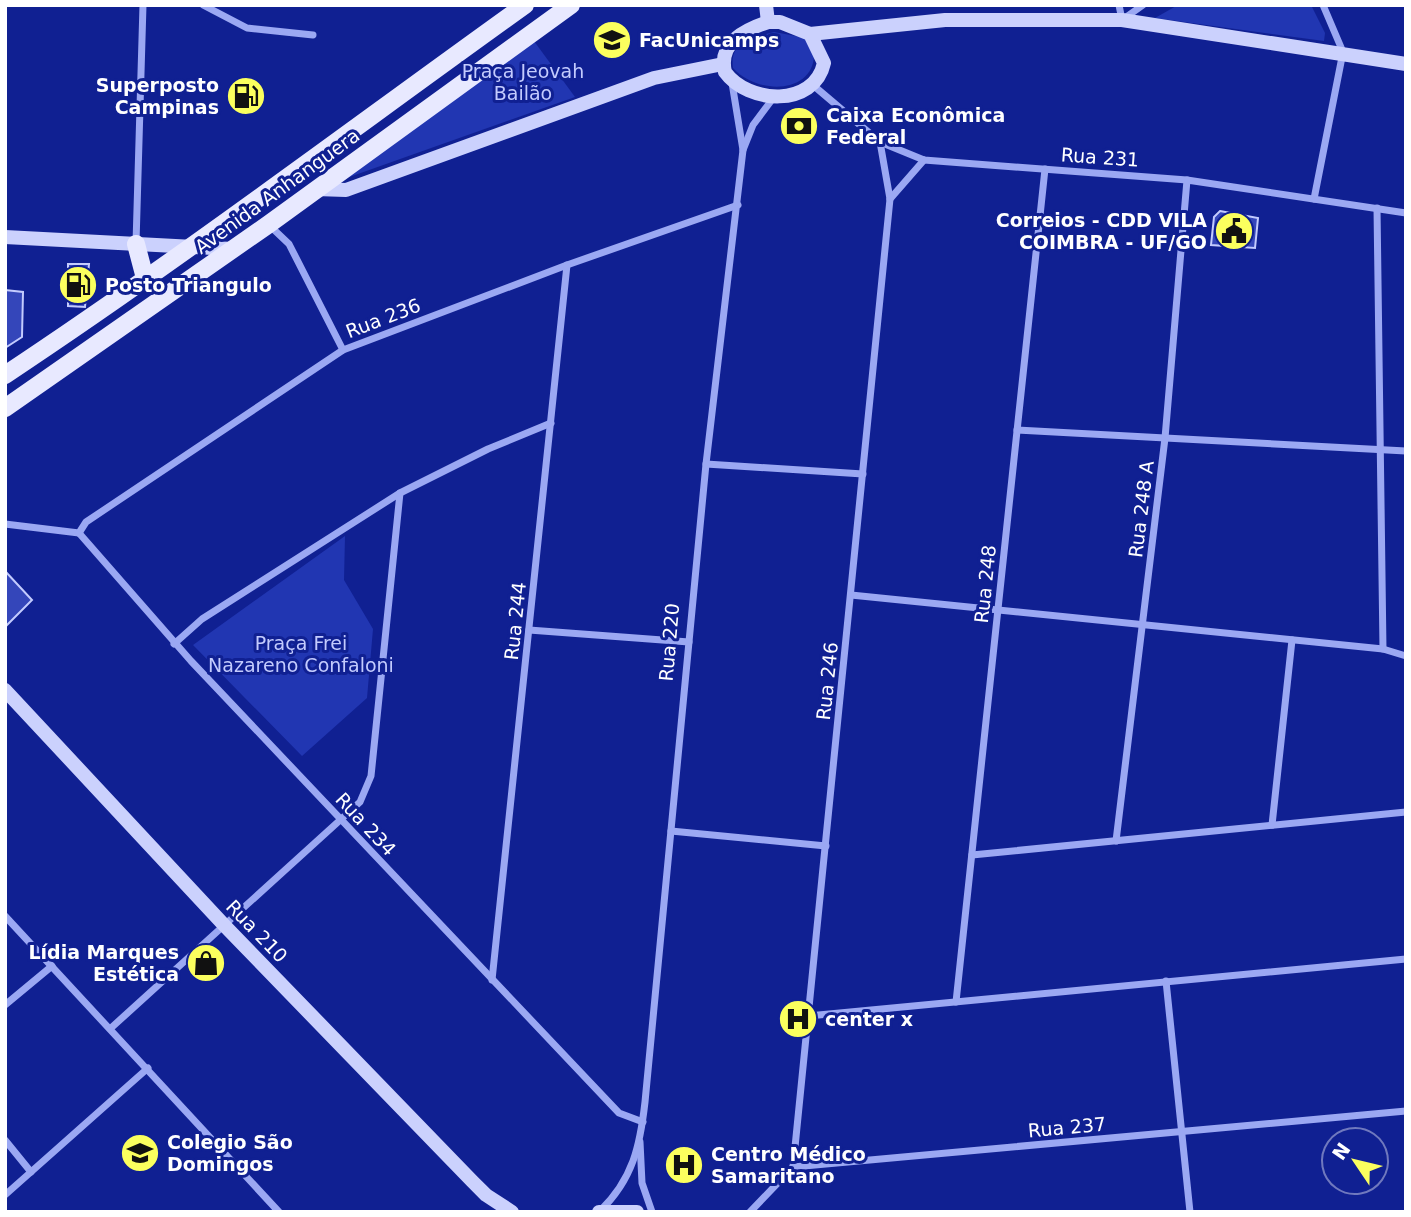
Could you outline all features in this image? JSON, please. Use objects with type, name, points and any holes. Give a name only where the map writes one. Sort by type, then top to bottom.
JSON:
[{"type":"main road","name":"Avenida Anhanguera","points":[[5,375],[194,248],[281,180],[525,5]]},
{"type":"main road","name":"Avenida Anhanguera","points":[[5,408],[269,224],[570,5]]},
{"type":"main road","points":[[136,244],[146,282]]},
{"type":"street","points":[[136,244],[143,5]]},
{"type":"street","points":[[203,5],[247,28],[313,35]]},
{"type":"street","points":[[766,5],[768,22]]},
{"type":"street","points":[[1121,12],[1143,5]]},
{"type":"street","points":[[1314,199],[1343,52],[1322,5]]},
{"type":"street","points":[[810,34],[824,64],[814,86],[801,92],[774,97],[753,93],[731,80],[723,64],[730,42],[768,22],[794,26],[810,34],[945,20],[1121,12],[1406,64]]},
{"type":"street","points":[[316,189],[346,190],[654,78],[723,64]]},
{"type":"street","name":"Rua 220","points":[[600,1212],[622,1190],[643,1122],[706,464],[743,150],[731,80]]},
{"type":"street","name":"Rua 231","points":[[814,86],[880,142],[924,160],[1187,180],[1406,213]]},
{"type":"street","name":"Rua 220","points":[[743,150],[758,118],[774,97]]},
{"type":"street","name":"Rua 246","points":[[793,1167],[890,199],[880,142]]},
{"type":"street","points":[[890,199],[924,160]]},
{"type":"street","name":"Rua 248","points":[[956,1002],[1045,169]]},
{"type":"street","name":"Rua 248 A","points":[[1115,841],[1166,438],[1187,180]]},
{"type":"street","name":"Rua 236","points":[[79,533],[86,522],[343,350],[567,265],[737,205]]},
{"type":"street","points":[[1377,208],[1383,649]]},
{"type":"street","points":[[269,224],[289,244],[343,350]]},
{"type":"street","points":[[5,237],[232,249]]},
{"type":"street","name":"Rua 244","points":[[492,980],[567,265]]},
{"type":"street","points":[[174,644],[202,619],[401,493],[488,449],[551,423]]},
{"type":"street","points":[[1017,430],[1406,451]]},
{"type":"street","points":[[706,464],[863,474]]},
{"type":"street","points":[[111,1028],[360,802],[371,776],[401,493]]},
{"type":"street","points":[[5,524],[79,533]]},
{"type":"street","name":"Rua 234","points":[[79,533],[174,644],[619,1113],[643,1122]]},
{"type":"street","points":[[852,595],[1383,649],[1406,656]]},
{"type":"street","points":[[529,630],[689,642]]},
{"type":"street","points":[[1272,825],[1292,640]]},
{"type":"street","name":"Rua 210","points":[[5,690],[224,925],[486,1195],[512,1212]]},
{"type":"street","points":[[972,855],[1406,812]]},
{"type":"street","points":[[671,831],[826,846]]},
{"type":"street","points":[[5,916],[279,1212]]},
{"type":"street","points":[[808,1016],[1406,959]]},
{"type":"street","points":[[5,1006],[52,966]]},
{"type":"street","points":[[1166,981],[1190,1212]]},
{"type":"street","points":[[5,1195],[148,1068]]},
{"type":"street","name":"Rua 237","points":[[793,1167],[1406,1111]]},
{"type":"street","name":"Rua 220","points":[[640,1138],[642,1183],[652,1212]]},
{"type":"street","points":[[5,1140],[32,1172]]},
{"type":"street","points":[[750,1212],[793,1167]]},
{"type":"street","name":"Rua 210","points":[[486,1195],[493,1212]]},
{"type":"street","points":[[600,1212],[637,1212]]},
{"type":"green space","points":[[1178,5],[1311,5],[1325,33],[1324,41],[1155,18]]},
{"type":"green space","points":[[774,32],[801,37],[813,44],[814,60],[809,73],[787,86],[758,84],[733,68],[733,59],[739,46],[751,38]]},
{"type":"green space","name":"Praça Jeovah Bailão","points":[[531,37],[575,97],[341,180]]},
{"type":"green space","name":"Praça Frei Nazareno Confaloni","points":[[345,536],[344,580],[373,629],[367,698],[302,756],[193,645]]},
{"type":"building","name":"Correios - CDD VILA COIMBRA - UF/GO","points":[[1220,211],[1258,218],[1255,248],[1211,245],[1214,217]]},
{"type":"building","name":"Posto Triangulo","points":[[68,264],[89,264],[85,307],[68,306]]},
{"type":"building","points":[[5,290],[23,292],[22,337],[5,348]]},
{"type":"building","points":[[5,571],[32,600],[5,627]]},
{"type":"place","name":"FacUnicamps","points":[[612,40]]},
{"type":"place","name":"Superposto Campinas","points":[[246,96]]},
{"type":"place","name":"Caixa Econômica Federal","points":[[799,126]]},
{"type":"place","name":"Correios - CDD VILA COIMBRA - UF/GO","points":[[1234,231]]},
{"type":"place","name":"Posto Triangulo","points":[[78,285]]},
{"type":"place","name":"Lídia Marques Estética","points":[[206,963]]},
{"type":"place","name":"center x","points":[[798,1019]]},
{"type":"place","name":"Colegio São Domingos","points":[[140,1153]]},
{"type":"place","name":"Centro Médico Samaritano","points":[[684,1165]]}]
